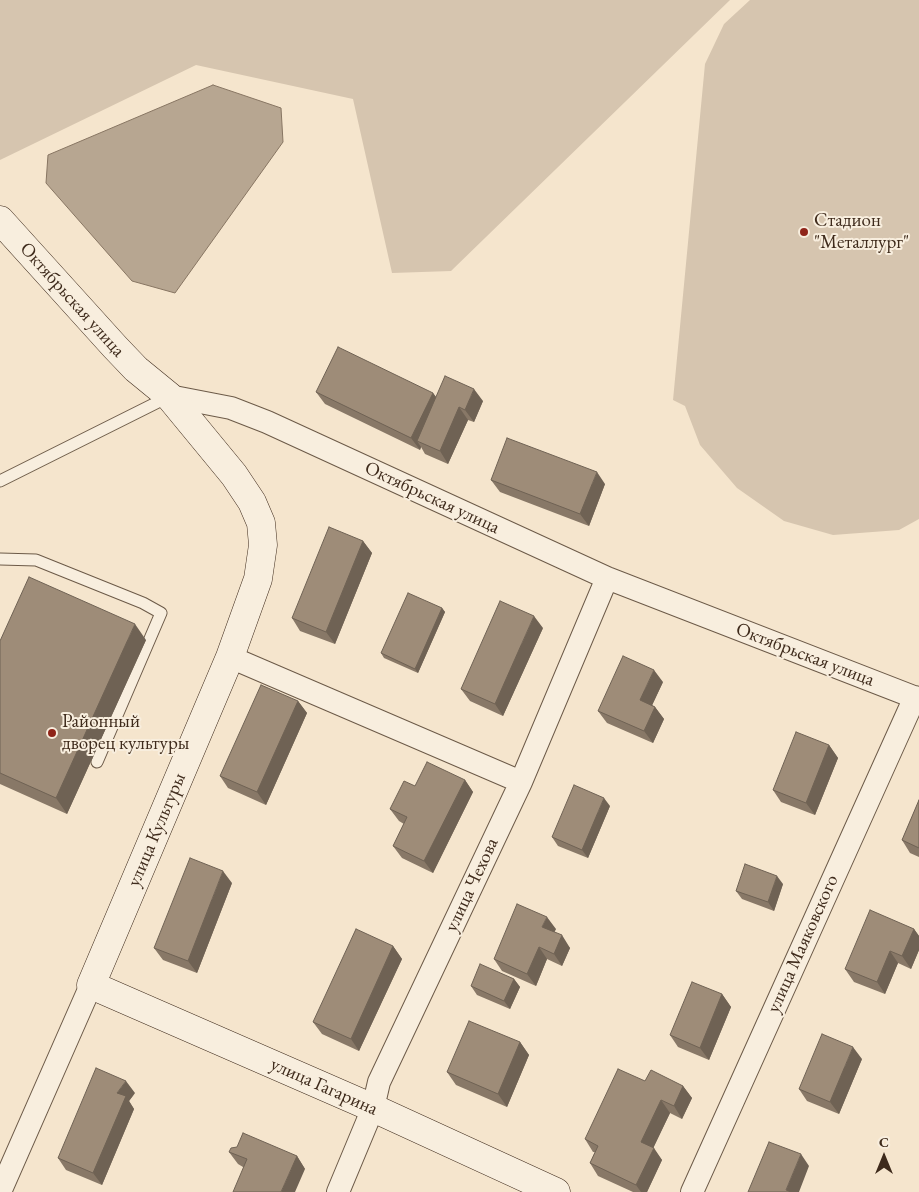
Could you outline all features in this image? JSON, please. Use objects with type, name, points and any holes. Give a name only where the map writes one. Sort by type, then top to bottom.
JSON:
[{"type":"main road","name":"Октябрьская улица","points":[[0,220],[126,358],[169,396]]},
{"type":"main road","name":"улица Культуры","points":[[91,985],[230,657],[258,579],[262,545],[261,523],[252,502],[234,475],[169,396]]},
{"type":"main road","name":"улица Гагарина","points":[[91,985],[373,1108],[556,1192]]},
{"type":"street","name":"Октябрьская улица","points":[[169,396],[231,408],[267,422],[607,578],[917,698]]},
{"type":"street","name":"улица Чехова","points":[[338,1192],[373,1108],[379,1082],[521,782],[607,578]]},
{"type":"street","points":[[230,657],[521,782]]},
{"type":"street","name":"улица Маяковского","points":[[692,1192],[917,698]]},
{"type":"street","name":"улица Культуры","points":[[0,1192],[91,985]]},
{"type":"lane","points":[[0,481],[169,396]]},
{"type":"lane","points":[[0,559],[36,560],[144,603],[161,613],[97,762]]},
{"type":"shaded area","points":[[0,0],[730,0],[451,271],[392,273],[353,99],[196,65],[0,160]]},
{"type":"shaded area","name":"Стадион \"Металлург\"","points":[[750,0],[919,0],[919,519],[899,530],[833,535],[784,521],[737,488],[700,445],[685,406],[673,400],[705,64],[724,24]]},
{"type":"shaded area","points":[[213,85],[281,108],[283,142],[175,293],[132,281],[46,183],[48,155]]},
{"type":"building","points":[[338,347],[433,393],[411,438],[316,392]]},
{"type":"building","points":[[445,376],[474,389],[465,410],[459,407],[440,451],[417,441]]},
{"type":"building","points":[[507,438],[597,472],[580,514],[491,480]]},
{"type":"building","points":[[329,527],[363,541],[326,632],[292,618]]},
{"type":"building","name":"Районный дворец культуры","points":[[29,577],[135,624],[56,798],[0,773],[0,641]]},
{"type":"building","points":[[408,593],[442,608],[415,669],[381,653]]},
{"type":"building","points":[[500,601],[534,616],[495,704],[461,689]]},
{"type":"building","points":[[623,656],[654,670],[640,700],[655,707],[644,731],[598,711]]},
{"type":"building","points":[[261,685],[298,701],[257,792],[220,776]]},
{"type":"building","points":[[796,732],[829,745],[806,803],[773,790]]},
{"type":"building","points":[[427,762],[465,780],[424,861],[393,846],[407,817],[390,809],[404,781],[415,786]]},
{"type":"building","points":[[574,785],[604,798],[582,850],[552,837]]},
{"type":"building","points":[[919,800],[919,848],[902,840]]},
{"type":"building","points":[[190,858],[223,871],[188,961],[154,948]]},
{"type":"building","points":[[745,864],[777,876],[768,902],[736,891]]},
{"type":"building","points":[[517,904],[547,917],[542,927],[562,935],[554,954],[539,947],[527,974],[494,959]]},
{"type":"building","points":[[870,910],[914,929],[902,956],[890,951],[877,982],[845,969]]},
{"type":"building","points":[[356,929],[393,946],[351,1039],[313,1022]]},
{"type":"building","points":[[480,964],[514,979],[504,1001],[471,986]]},
{"type":"building","points":[[692,982],[722,994],[700,1048],[670,1035]]},
{"type":"building","points":[[469,1021],[520,1042],[498,1094],[447,1072]]},
{"type":"building","points":[[822,1034],[853,1047],[830,1102],[799,1089]]},
{"type":"building","points":[[96,1068],[126,1081],[117,1093],[126,1096],[93,1173],[58,1158]]},
{"type":"building","points":[[618,1069],[645,1081],[651,1070],[683,1086],[674,1106],[661,1100],[641,1142],[654,1148],[636,1185],[590,1163],[598,1146],[585,1139]]},
{"type":"building","points":[[243,1133],[297,1156],[281,1192],[233,1192],[247,1159],[229,1152],[231,1148],[237,1147]]},
{"type":"building","points":[[769,1142],[801,1154],[786,1190],[791,1192],[748,1192]]},
{"type":"place","name":"Стадион \"Металлург\"","points":[[804,232]]},
{"type":"place","name":"Районный дворец культуры","points":[[52,733]]}]
